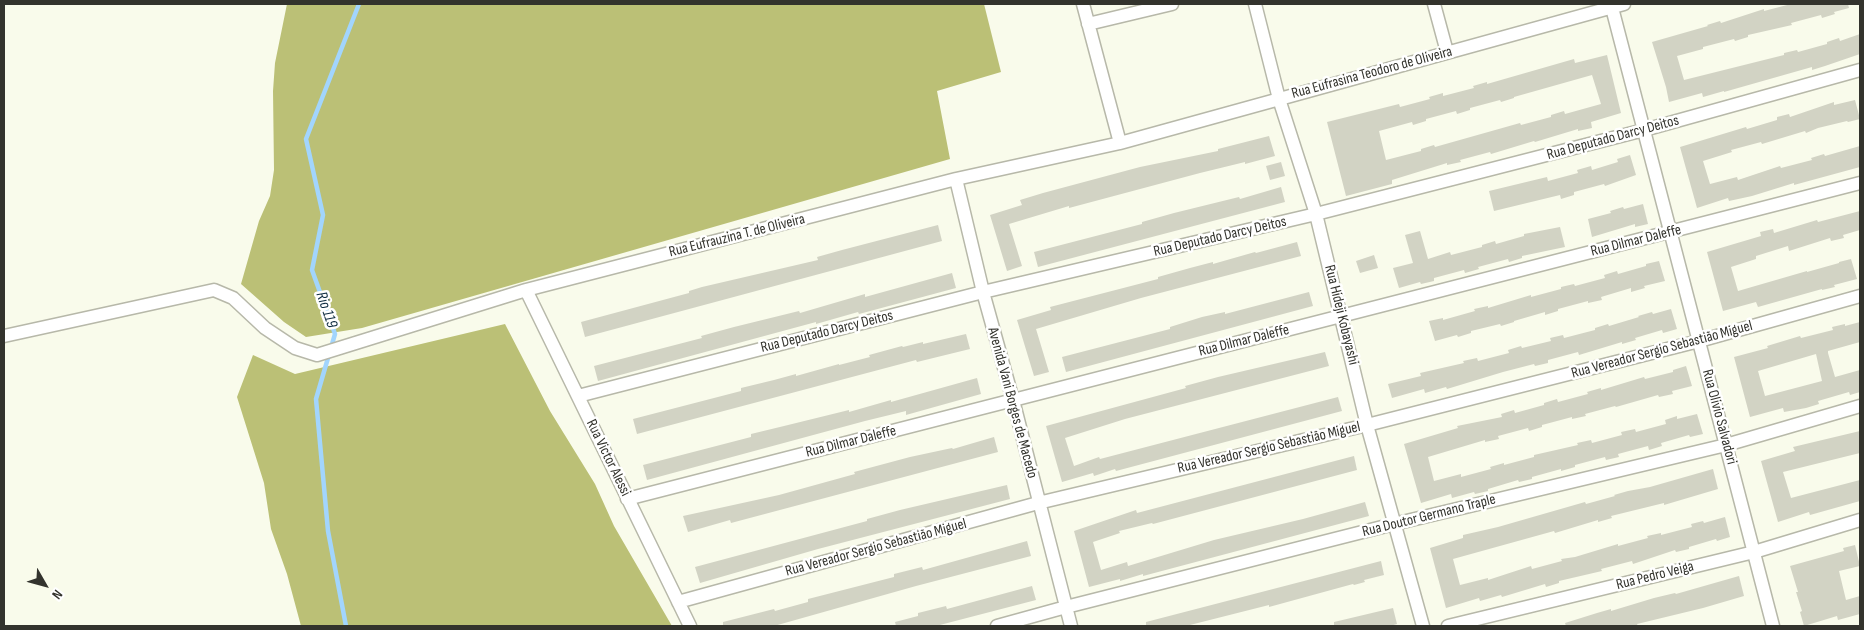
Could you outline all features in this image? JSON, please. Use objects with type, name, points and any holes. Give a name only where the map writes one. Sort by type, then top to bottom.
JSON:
[{"type":"street","points":[[1083,4],[1120,143]]},
{"type":"street","points":[[1088,24],[1172,4]]},
{"type":"street","name":"Rua Hideji Kobayashi","points":[[1255,4],[1279,99],[1316,214],[1367,425],[1423,626]]},
{"type":"street","points":[[1434,4],[1447,52]]},
{"type":"street","name":"Rua Eufrasina Teodoro de Oliveira","points":[[1120,143],[1616,5]]},
{"type":"street","name":"Rua Olivio Salvadori","points":[[1616,5],[1644,130],[1773,626]]},
{"type":"street","name":"Rua Deputado Darcy Deitos","points":[[578,396],[983,292],[1316,214],[1644,130],[1860,70]]},
{"type":"street","name":"Rua Eufrauzina T. de Oliveira","points":[[4,336],[214,290],[232,298],[265,328],[295,348],[317,355],[526,290],[956,179],[1120,143]]},
{"type":"street","name":"Avenida Vani Borges de Macedo","points":[[956,179],[983,292],[1071,626]]},
{"type":"street","name":"Rua Dilmar Daleffe","points":[[627,498],[1860,183]]},
{"type":"street","name":"Rua Victor Alessi","points":[[526,290],[690,626]]},
{"type":"street","name":"Rua Vereador Sergio Sebastião Miguel","points":[[678,602],[1038,503],[1367,425],[1699,341],[1860,296]]},
{"type":"street","name":"Rua Doutor Germano Traple","points":[[997,626],[1394,524],[1726,445],[1860,406]]},
{"type":"street","name":"Rua Pedro Veiga","points":[[1448,626],[1754,552],[1860,520]]},
{"type":"green space","points":[[287,4],[984,4],[1001,72],[937,91],[950,159],[362,328],[306,337],[284,322],[241,284],[259,221],[270,196],[274,170],[273,91],[275,63]]},
{"type":"green space","points":[[505,324],[550,411],[595,484],[614,526],[672,626],[301,626],[287,574],[271,529],[264,483],[237,397],[253,355],[295,374]]},
{"type":"building","points":[[1791,4],[1848,4],[1849,8],[1822,18],[1821,15],[1791,23],[1792,25],[1748,35],[1748,37],[1735,41],[1734,39],[1703,47],[1703,49],[1677,56],[1684,80],[1784,55],[1784,53],[1797,50],[1798,52],[1827,44],[1827,42],[1839,38],[1840,41],[1860,34],[1860,54],[1812,70],[1812,67],[1724,92],[1703,97],[1702,93],[1669,102],[1652,42],[1720,21],[1721,23],[1764,9],[1764,11]]},
{"type":"building","points":[[1607,55],[1621,113],[1591,122],[1592,128],[1578,131],[1578,129],[1491,154],[1490,152],[1460,160],[1461,162],[1447,165],[1447,163],[1392,180],[1392,184],[1346,196],[1327,122],[1399,104],[1400,107],[1430,99],[1429,97],[1443,93],[1443,96],[1474,88],[1473,86],[1487,82],[1487,84],[1574,59],[1575,63]],"holes":[[[1592,75],[1601,104],[1565,114],[1564,111],[1551,115],[1551,117],[1521,125],[1520,123],[1435,147],[1434,145],[1421,149],[1421,151],[1386,160],[1379,131],[1412,122],[1413,125],[1426,121],[1426,119],[1456,111],[1457,114],[1470,110],[1470,108],[1500,100],[1501,102]]]},
{"type":"building","points":[[1855,100],[1860,119],[1731,150],[1732,152],[1703,161],[1710,184],[1737,177],[1738,180],[1780,166],[1781,168],[1812,160],[1811,158],[1824,154],[1825,156],[1860,146],[1860,167],[1794,185],[1794,183],[1752,196],[1729,201],[1728,198],[1697,208],[1680,147],[1746,127],[1747,129],[1777,120],[1777,117],[1789,114],[1790,117],[1834,102],[1834,105]]},
{"type":"building","points":[[1269,136],[1275,156],[1200,173],[1069,208],[1069,206],[1009,224],[1022,266],[1007,271],[990,215],[1022,205],[1020,200],[1043,193],[1140,167],[1218,151],[1218,149]]},
{"type":"building","points":[[1630,155],[1636,175],[1605,186],[1604,184],[1574,192],[1574,195],[1561,199],[1560,195],[1494,211],[1489,191],[1547,177],[1548,181],[1578,173],[1577,170],[1591,166],[1592,170],[1618,162],[1617,159]]},
{"type":"building","points":[[1281,162],[1285,176],[1270,180],[1266,166]]},
{"type":"building","points":[[1281,187],[1285,202],[1038,267],[1034,252],[1142,224],[1142,222],[1174,213],[1239,197],[1240,199]]},
{"type":"building","points":[[1643,204],[1648,224],[1635,227],[1635,224],[1592,237],[1588,219],[1611,213],[1610,211],[1623,207],[1624,209]]},
{"type":"building","points":[[1860,211],[1860,230],[1843,235],[1844,238],[1831,241],[1830,238],[1789,251],[1788,246],[1756,256],[1756,259],[1731,267],[1738,291],[1851,259],[1857,279],[1834,285],[1835,287],[1758,307],[1756,302],[1723,311],[1707,252],[1761,236],[1760,232],[1773,229],[1774,233],[1817,220],[1818,222]]},
{"type":"building","points":[[938,225],[942,241],[585,337],[581,322],[689,293],[689,291],[702,287],[818,260],[817,257]]},
{"type":"building","points":[[1560,227],[1565,247],[1522,256],[1522,258],[1509,262],[1508,259],[1478,267],[1479,269],[1465,273],[1464,270],[1434,278],[1434,281],[1421,284],[1420,282],[1399,288],[1393,268],[1413,263],[1405,235],[1420,231],[1428,259],[1450,252],[1451,255],[1482,247],[1482,245],[1495,241],[1496,244],[1524,236],[1524,234]]},
{"type":"building","points":[[1297,242],[1301,256],[1141,298],[1036,329],[1049,372],[1034,376],[1017,320],[1051,310],[1050,307],[1158,279],[1158,277],[1190,268],[1213,262],[1213,264]]},
{"type":"building","points":[[1374,255],[1378,268],[1360,273],[1356,261]]},
{"type":"building","points":[[1659,261],[1665,281],[1644,286],[1645,288],[1631,292],[1631,288],[1601,297],[1602,300],[1588,303],[1588,301],[1558,309],[1558,311],[1545,315],[1545,312],[1501,326],[1500,324],[1471,331],[1471,333],[1458,337],[1457,335],[1435,341],[1429,321],[1443,318],[1443,320],[1475,311],[1474,309],[1488,306],[1488,308],[1531,295],[1531,297],[1561,289],[1561,287],[1574,284],[1575,286],[1605,278],[1604,275],[1617,271],[1618,274]]},
{"type":"building","points":[[952,273],[956,288],[859,314],[858,312],[816,324],[816,322],[598,381],[594,366],[702,338],[701,336],[734,327],[799,311],[800,313],[865,294],[865,297]]},
{"type":"building","points":[[1309,292],[1313,306],[1066,372],[1062,357],[1170,329],[1170,327],[1202,317],[1225,312],[1225,314]]},
{"type":"building","points":[[1671,309],[1677,329],[1663,333],[1662,330],[1622,344],[1622,342],[1579,355],[1578,352],[1548,360],[1548,363],[1535,366],[1534,364],[1447,389],[1446,387],[1425,393],[1424,389],[1392,398],[1388,384],[1421,376],[1420,373],[1464,363],[1463,361],[1477,358],[1478,361],[1509,353],[1508,350],[1521,346],[1522,348],[1551,341],[1550,338],[1563,335],[1564,338],[1652,312],[1653,314]]},
{"type":"building","points":[[1860,322],[1860,342],[1828,351],[1828,353],[1835,377],[1860,370],[1860,392],[1850,395],[1849,392],[1818,401],[1819,404],[1806,408],[1784,412],[1783,408],[1750,417],[1734,357],[1768,348],[1767,346],[1800,336],[1801,338],[1833,330],[1832,327],[1845,324],[1845,326]],"holes":[[[1816,354],[1822,381],[1765,396],[1758,371]]]},
{"type":"building","points":[[966,334],[970,349],[917,362],[916,360],[637,434],[633,419],[741,391],[741,388],[870,357],[869,355],[902,346],[923,342],[923,344]]},
{"type":"building","points":[[1325,352],[1329,366],[1125,419],[1065,438],[1074,466],[1099,457],[1100,459],[1338,397],[1342,411],[1116,471],[1115,469],[1094,476],[1093,473],[1062,482],[1046,426],[1186,388],[1185,386],[1218,377]]},
{"type":"building","points":[[1686,366],[1692,386],[1672,391],[1673,394],[1659,397],[1658,395],[1585,414],[1586,416],[1572,419],[1572,417],[1542,425],[1542,427],[1529,431],[1528,428],[1498,436],[1499,439],[1485,442],[1485,440],[1428,457],[1434,481],[1461,474],[1461,477],[1491,469],[1490,467],[1504,463],[1504,465],[1534,457],[1534,455],[1578,445],[1577,443],[1591,440],[1592,443],[1622,435],[1621,432],[1635,429],[1636,432],[1666,424],[1665,420],[1677,416],[1677,419],[1697,414],[1703,434],[1690,437],[1689,435],[1661,443],[1662,446],[1649,450],[1648,446],[1618,454],[1619,457],[1606,460],[1605,457],[1561,471],[1561,469],[1532,477],[1532,479],[1519,482],[1518,480],[1488,489],[1488,491],[1475,494],[1474,492],[1452,498],[1451,494],[1421,503],[1404,444],[1458,428],[1457,426],[1502,417],[1501,414],[1514,410],[1515,413],[1544,405],[1544,403],[1557,399],[1558,402],[1588,394],[1587,392],[1601,388],[1601,390],[1644,377],[1645,379],[1673,372],[1673,370]]},
{"type":"building","points":[[977,378],[981,394],[906,415],[906,411],[865,421],[647,480],[643,465],[751,437],[751,434],[849,410],[849,412],[891,400],[891,402]]},
{"type":"building","points":[[1860,431],[1860,453],[1783,472],[1791,498],[1860,480],[1860,501],[1810,515],[1809,512],[1778,522],[1761,461],[1795,451],[1793,447]]},
{"type":"building","points":[[994,437],[998,452],[731,523],[730,520],[688,532],[683,516],[779,495],[855,474],[854,472],[910,457],[953,449]]},
{"type":"building","points":[[1354,456],[1357,470],[1153,524],[1119,531],[1120,533],[1093,542],[1101,570],[1127,562],[1128,566],[1214,540],[1365,502],[1369,516],[1143,576],[1143,574],[1089,587],[1074,531],[1136,510],[1137,513]]},
{"type":"building","points":[[1713,469],[1718,489],[1664,505],[1664,503],[1611,516],[1612,518],[1598,522],[1598,520],[1555,533],[1554,531],[1453,559],[1460,585],[1488,578],[1488,580],[1531,566],[1532,569],[1562,561],[1561,559],[1648,538],[1647,536],[1661,533],[1661,535],[1692,527],[1691,524],[1703,521],[1704,523],[1725,517],[1730,537],[1717,541],[1716,539],[1689,547],[1689,549],[1676,552],[1675,550],[1633,564],[1632,561],[1601,569],[1602,571],[1559,581],[1559,583],[1546,587],[1545,584],[1502,597],[1501,595],[1480,601],[1479,598],[1446,608],[1430,548],[1463,538],[1463,535]]},
{"type":"building","points":[[1007,485],[1010,499],[818,549],[700,583],[695,567],[867,521],[867,519],[900,510]]},
{"type":"building","points":[[1027,541],[1031,556],[774,626],[723,626],[723,622],[808,602],[808,599],[894,577],[894,574],[922,567],[923,570]]},
{"type":"building","points":[[1855,545],[1860,566],[1839,571],[1846,600],[1860,596],[1860,614],[1838,620],[1837,616],[1804,626],[1796,592],[1798,592],[1790,566],[1844,551],[1843,548]]},
{"type":"building","points":[[1381,561],[1384,575],[1364,580],[1365,582],[1186,626],[1146,626],[1146,622]]},
{"type":"building","points":[[1739,576],[1744,596],[1637,624],[1638,626],[1566,626],[1565,623],[1611,609],[1611,611]]},
{"type":"building","points":[[1032,586],[1036,600],[936,626],[896,626],[895,622],[918,616],[918,613],[946,606],[947,609]]},
{"type":"building","points":[[1393,608],[1397,624],[1390,626],[1334,626],[1334,622]]},
{"type":"waterway","name":"Rio 119","points":[[346,626],[328,531],[316,399],[335,334],[312,270],[323,215],[306,139],[359,4]]}]
